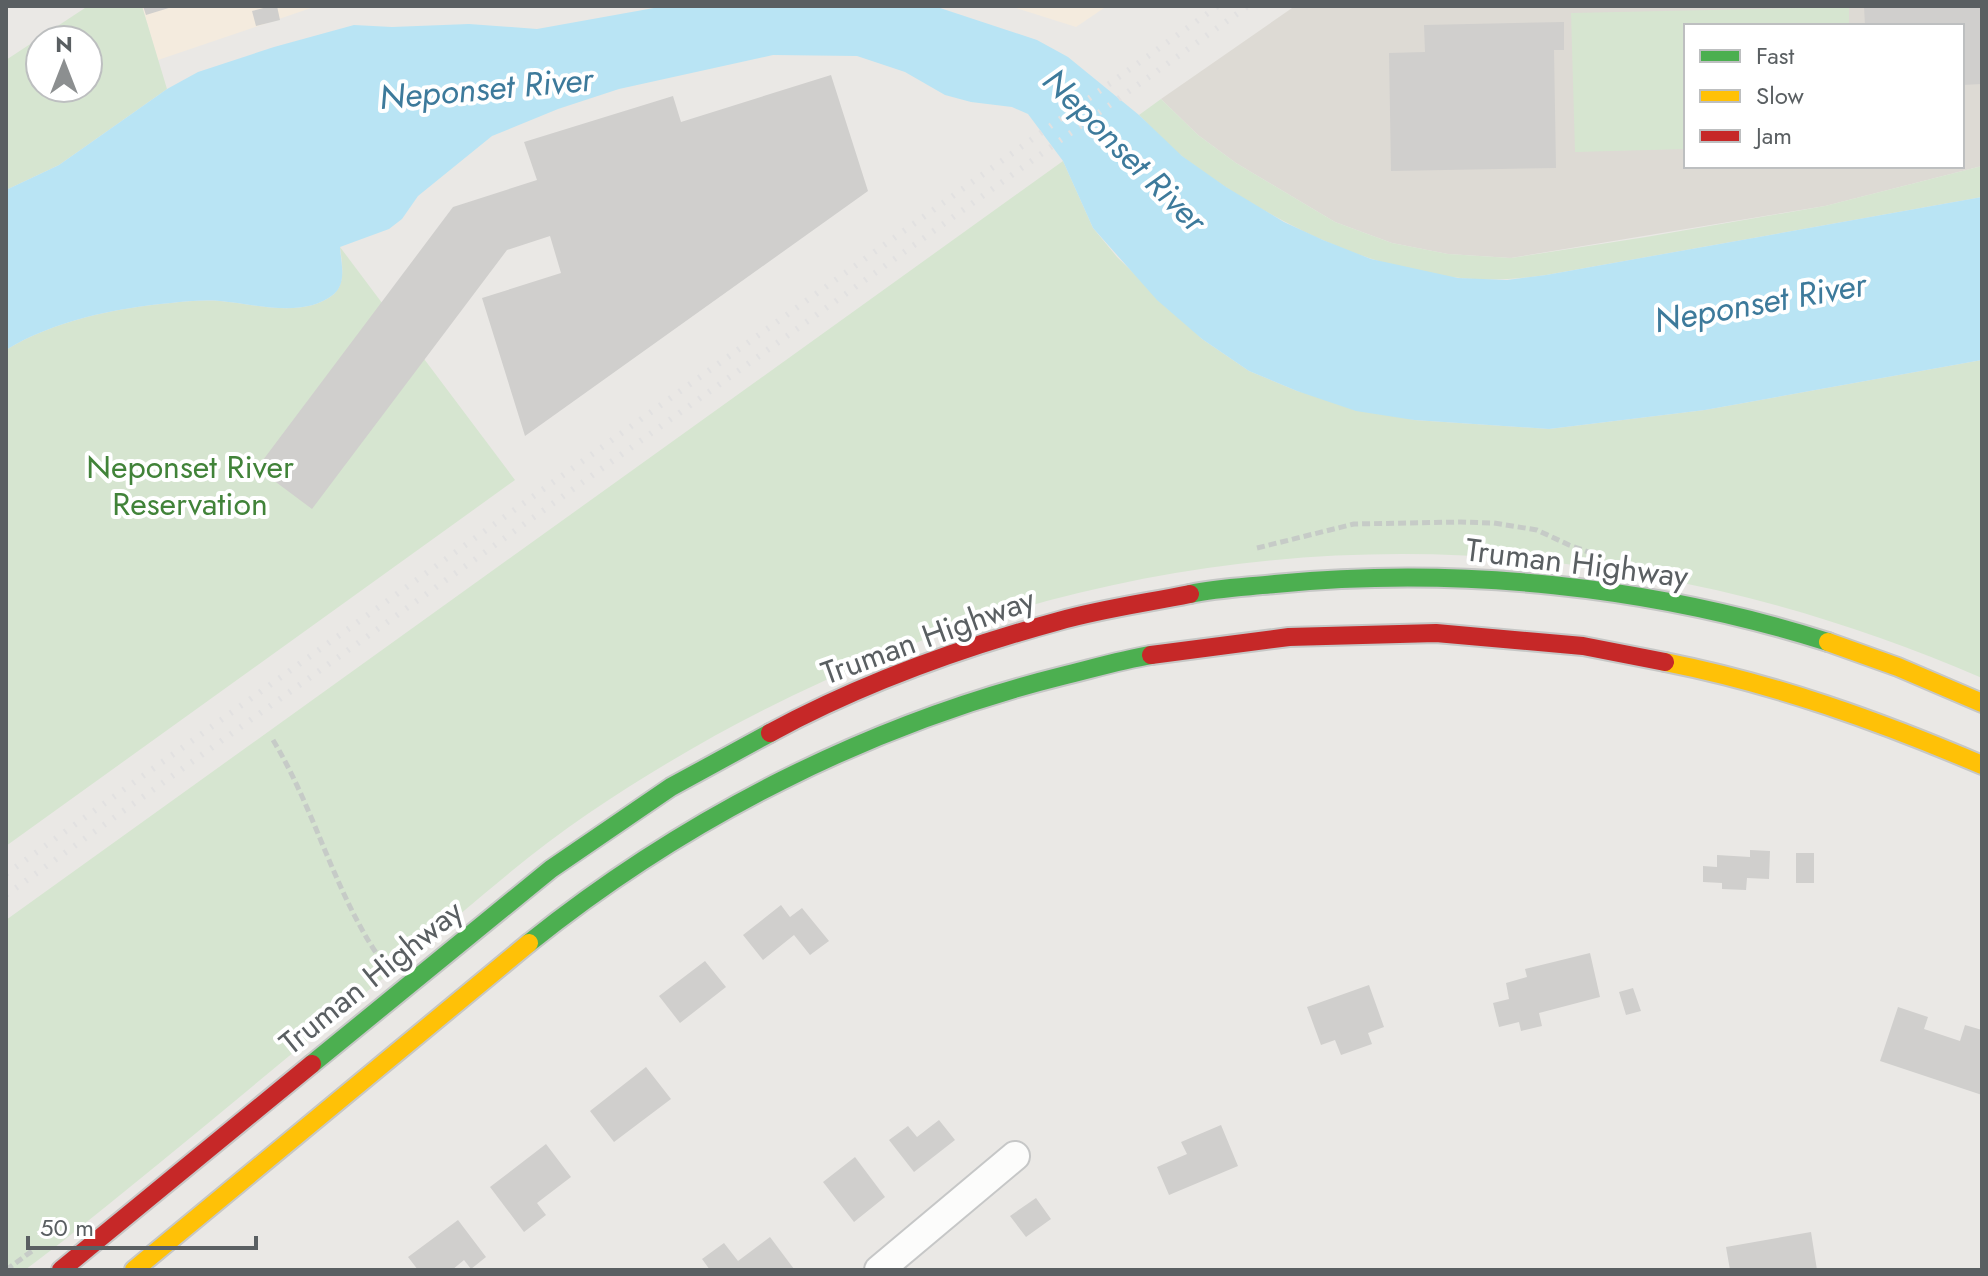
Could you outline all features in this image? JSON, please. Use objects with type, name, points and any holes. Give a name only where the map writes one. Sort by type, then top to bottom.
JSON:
[{"type":"main road","name":"Truman Highway","points":[[134,1270],[339,1070],[405,988],[596,835],[734,749],[834,700],[988,641],[1098,611],[1210,589],[1371,575],[1486,579],[1542,583],[1647,598],[1756,622],[1982,703]]},
{"type":"main road","name":"Truman Highway","points":[[61,1270],[339,1070],[608,883],[698,825],[850,747],[954,707],[1048,678],[1148,655],[1289,635],[1401,632],[1497,637],[1617,651],[1823,694],[1982,765]]},
{"type":"street","points":[[879,1270],[1015,1156]]},
{"type":"path","points":[[273,740],[359,928],[405,988]]},
{"type":"shaded area","points":[[142,6],[317,6],[158,60]]},
{"type":"shaded area","points":[[1010,6],[1107,6],[1076,27]]},
{"type":"shaded area","points":[[1295,6],[1982,6],[1982,166],[1825,206],[1511,258],[1448,254],[1392,243],[1335,222],[1236,163],[1198,135],[1161,99]]},
{"type":"green space","points":[[88,6],[142,6],[167,89],[59,165],[6,190],[6,60],[24,48],[24,104],[104,104],[104,24],[61,24]]},
{"type":"green space","points":[[1849,7],[1849,24],[1684,24],[1684,149],[1575,152],[1571,13]]},
{"type":"green space","points":[[1161,99],[1198,135],[1236,163],[1335,222],[1392,243],[1448,254],[1511,258],[1646,237],[1825,206],[1982,166],[1982,197],[1546,275],[1504,279],[1461,278],[1425,273],[1351,252],[1245,199],[1183,157],[1139,115]]},
{"type":"green space","points":[[1063,161],[1093,228],[1117,257],[1202,339],[1249,371],[1297,391],[1414,420],[1549,429],[1705,410],[1982,360],[1982,678],[1804,613],[1625,572],[1446,555],[1268,561],[1092,590],[920,642],[752,716],[589,813],[518,866],[63,1241],[25,1270],[6,1270],[6,920]]},
{"type":"green space","name":"Neponset River Reservation","points":[[340,247],[515,480],[6,846],[6,350],[64,324],[128,308],[220,301],[294,308],[322,302],[334,294],[340,284]]},
{"type":"water","name":"Neponset River","points":[[665,6],[934,6],[1037,40],[1068,57],[1139,115],[1182,156],[1284,222],[1371,259],[1458,278],[1507,280],[1546,275],[1982,197],[1982,360],[1705,410],[1549,429],[1414,420],[1356,411],[1249,371],[1202,339],[1157,300],[1093,228],[1063,161],[1028,114],[1012,107],[945,95],[905,72],[857,56],[773,55],[619,89],[558,109],[492,136],[418,196],[402,219],[389,229],[340,247],[341,284],[334,294],[322,302],[294,308],[208,301],[128,308],[64,324],[6,350],[6,190],[59,165],[167,89],[198,72],[354,25],[469,24],[537,29]]},
{"type":"building","points":[[143,6],[172,6],[172,7],[146,15]]},
{"type":"building","points":[[277,6],[280,20],[256,26],[252,11]]},
{"type":"building","points":[[1864,6],[1982,6],[1982,84],[1964,85],[1964,24],[1865,24]]},
{"type":"building","points":[[1564,22],[1564,50],[1554,50],[1556,168],[1391,171],[1389,53],[1425,52],[1424,25]]},
{"type":"building","points":[[831,75],[868,191],[525,436],[482,298],[561,273],[550,236],[507,250],[312,509],[257,468],[453,207],[537,180],[524,142],[673,96],[681,122]]},
{"type":"building","points":[[1750,850],[1770,851],[1769,879],[1747,878],[1746,890],[1722,889],[1722,883],[1703,882],[1703,866],[1717,867],[1717,855],[1750,857]]},
{"type":"building","points":[[1796,853],[1814,853],[1814,883],[1796,883]]},
{"type":"building","points":[[781,905],[790,917],[802,908],[829,941],[810,955],[794,935],[763,960],[743,935]]},
{"type":"building","points":[[1590,953],[1600,997],[1539,1013],[1542,1026],[1521,1031],[1519,1022],[1499,1027],[1493,1003],[1509,999],[1506,983],[1527,977],[1525,969]]},
{"type":"building","points":[[705,961],[726,987],[680,1023],[659,996]]},
{"type":"building","points":[[1369,985],[1384,1027],[1368,1033],[1372,1044],[1341,1055],[1335,1040],[1321,1045],[1307,1007]]},
{"type":"building","points":[[1633,988],[1641,1011],[1626,1015],[1619,992]]},
{"type":"building","points":[[1898,1007],[1928,1017],[1924,1029],[1960,1041],[1965,1025],[1982,1030],[1982,1095],[1880,1061]]},
{"type":"building","points":[[646,1067],[671,1099],[614,1142],[590,1111]]},
{"type":"building","points":[[939,1120],[955,1140],[914,1172],[889,1140],[908,1126],[917,1137]]},
{"type":"building","points":[[1221,1125],[1238,1166],[1169,1195],[1157,1167],[1187,1154],[1181,1142]]},
{"type":"building","points":[[546,1144],[571,1177],[537,1203],[546,1215],[524,1232],[490,1187]]},
{"type":"building","points":[[855,1157],[885,1197],[854,1222],[823,1182]]},
{"type":"building","points":[[1036,1198],[1051,1219],[1026,1237],[1010,1216]]},
{"type":"building","points":[[458,1220],[486,1257],[471,1269],[464,1260],[452,1270],[418,1270],[408,1257]]},
{"type":"building","points":[[1811,1232],[1817,1270],[1730,1270],[1726,1247]]},
{"type":"building","points":[[770,1237],[794,1269],[710,1270],[702,1259],[724,1243],[738,1261]]},
{"type":"railway","points":[[6,874],[1218,6]]},
{"type":"railway","points":[[6,895],[1248,6]]},
{"type":"traffic: fast","points":[[1190,594],[1344,579],[1414,578],[1554,585],[1693,607],[1828,642]]},
{"type":"traffic: fast","points":[[529,943],[651,855],[715,816],[850,749],[919,720],[990,696],[1151,655]]},
{"type":"traffic: fast","points":[[312,1064],[551,869],[671,787],[770,733]]},
{"type":"traffic: slow","points":[[1828,642],[1898,667],[1982,703]]},
{"type":"traffic: slow","points":[[1665,662],[1747,681],[1826,705],[1982,765]]},
{"type":"traffic: slow","points":[[134,1270],[529,943]]},
{"type":"traffic: jam","points":[[770,733],[875,683],[985,643],[1075,617],[1190,594]]},
{"type":"traffic: jam","points":[[1151,655],[1289,637],[1436,633],[1583,646],[1665,662]]},
{"type":"traffic: jam","points":[[61,1270],[312,1064]]}]
